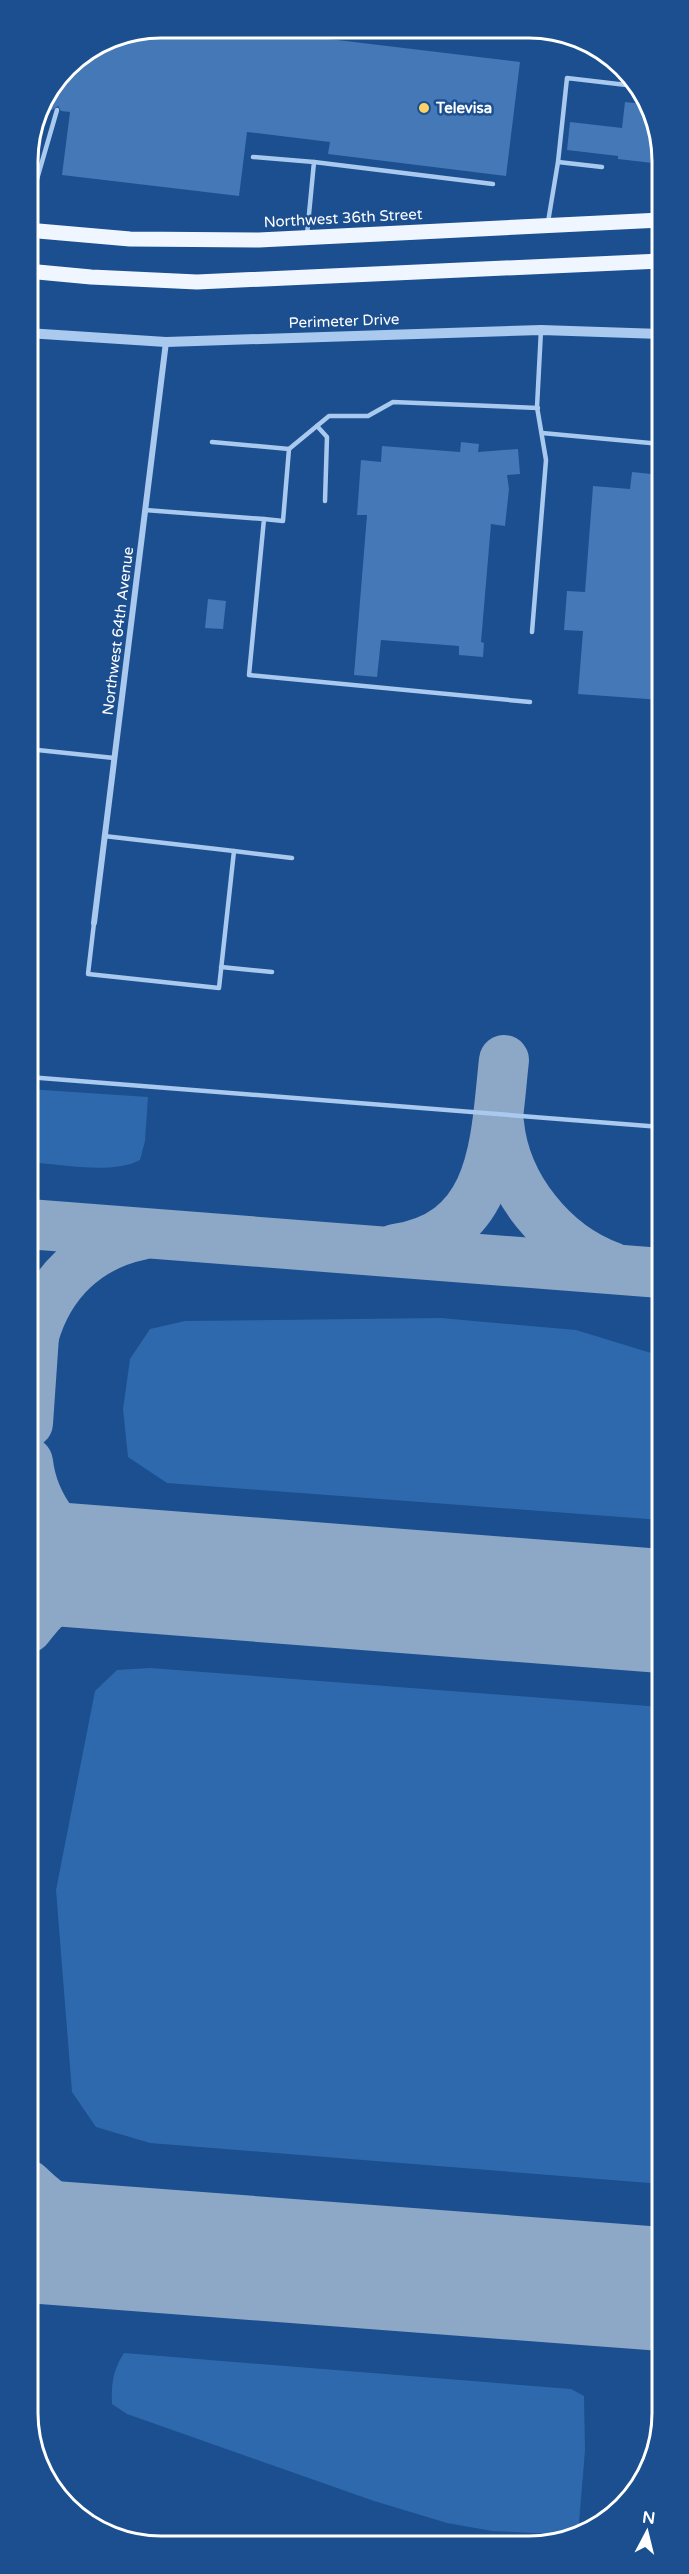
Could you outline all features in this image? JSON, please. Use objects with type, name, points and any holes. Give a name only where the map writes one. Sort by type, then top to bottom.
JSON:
[{"type":"main road","name":"Northwest 36th Street","points":[[38,231],[165,240],[307,238],[652,220]]},
{"type":"main road","points":[[38,272],[112,279],[208,281],[652,261]]},
{"type":"street","name":"Perimeter Drive","points":[[38,334],[166,342],[541,330],[652,334]]},
{"type":"street","name":"Northwest 64th Avenue","points":[[94,922],[166,342]]},
{"type":"lane","points":[[548,225],[558,162],[567,78],[626,85]]},
{"type":"lane","points":[[38,180],[57,110]]},
{"type":"lane","points":[[253,158],[314,162],[493,184]]},
{"type":"lane","points":[[307,238],[314,162]]},
{"type":"lane","points":[[558,162],[602,167]]},
{"type":"lane","points":[[532,632],[546,460],[538,408],[541,330]]},
{"type":"lane","points":[[145,510],[283,521],[290,449],[329,416],[368,416],[393,402],[538,408]]},
{"type":"lane","points":[[317,426],[327,437],[325,501]]},
{"type":"lane","points":[[542,433],[652,443]]},
{"type":"lane","points":[[213,442],[290,449]]},
{"type":"lane","points":[[264,519],[249,675],[530,702]]},
{"type":"lane","points":[[38,750],[114,758]]},
{"type":"lane","points":[[104,836],[292,858]]},
{"type":"lane","points":[[94,922],[88,974],[219,988],[234,851]]},
{"type":"lane","points":[[221,967],[272,972]]},
{"type":"lane","points":[[38,1078],[652,1126]]},
{"type":"shaded area","points":[[38,1090],[148,1097],[145,1141],[140,1160],[115,1167],[38,1163]]},
{"type":"shaded area","points":[[441,1318],[576,1330],[651,1353],[651,1519],[167,1483],[128,1457],[123,1409],[130,1359],[150,1329],[185,1321]]},
{"type":"shaded area","points":[[150,1668],[651,1706],[651,2183],[150,2143],[96,2127],[72,2092],[56,1890],[95,1691],[117,1670]]},
{"type":"shaded area","points":[[124,2353],[571,2389],[584,2396],[585,2450],[579,2526],[554,2534],[492,2531],[447,2523],[374,2501],[127,2414],[112,2404],[117,2365]]},
{"type":"building","points":[[152,38],[320,38],[520,62],[506,176],[328,154],[330,142],[247,132],[239,196],[62,175],[70,112],[61,111],[58,106],[49,110],[50,106],[68,79],[92,58],[113,47]]},
{"type":"building","points":[[625,102],[638,103],[647,129],[652,163],[567,150],[570,122],[622,128]]},
{"type":"building","points":[[461,442],[479,444],[478,452],[518,449],[520,474],[507,475],[509,489],[505,526],[491,524],[481,642],[484,643],[483,657],[459,655],[459,646],[381,640],[377,677],[354,675],[367,515],[357,515],[361,460],[381,462],[382,446],[460,452]]},
{"type":"building","points":[[632,472],[652,474],[652,699],[578,694],[583,631],[564,630],[567,591],[585,592],[593,486],[630,489]]},
{"type":"building","points":[[208,599],[226,601],[223,629],[205,628]]},
{"type":"taxiway","points":[[395,1249],[429,1240],[454,1224],[472,1204],[484,1179],[492,1151],[498,1121],[504,1060]]},
{"type":"taxiway","points":[[499,1123],[503,1146],[511,1169],[522,1191],[536,1211],[570,1244],[612,1267]]},
{"type":"taxiway","points":[[38,1225],[652,1272]]},
{"type":"taxiway","points":[[38,1325],[49,1299],[73,1270],[104,1248],[141,1235]]},
{"type":"taxiway","points":[[38,1497],[54,1524],[78,1548],[108,1563],[154,1572]]},
{"type":"taxiway","points":[[38,1616],[64,1592],[77,1585],[106,1576],[141,1573]]},
{"type":"taxiway","points":[[38,2193],[79,2223],[106,2235],[162,2249],[254,2258]]},
{"type":"runway","points":[[38,1563],[651,1610]]},
{"type":"runway","points":[[38,2242],[651,2288]]},
{"type":"place","name":"Televisa","points":[[424,108]]}]
